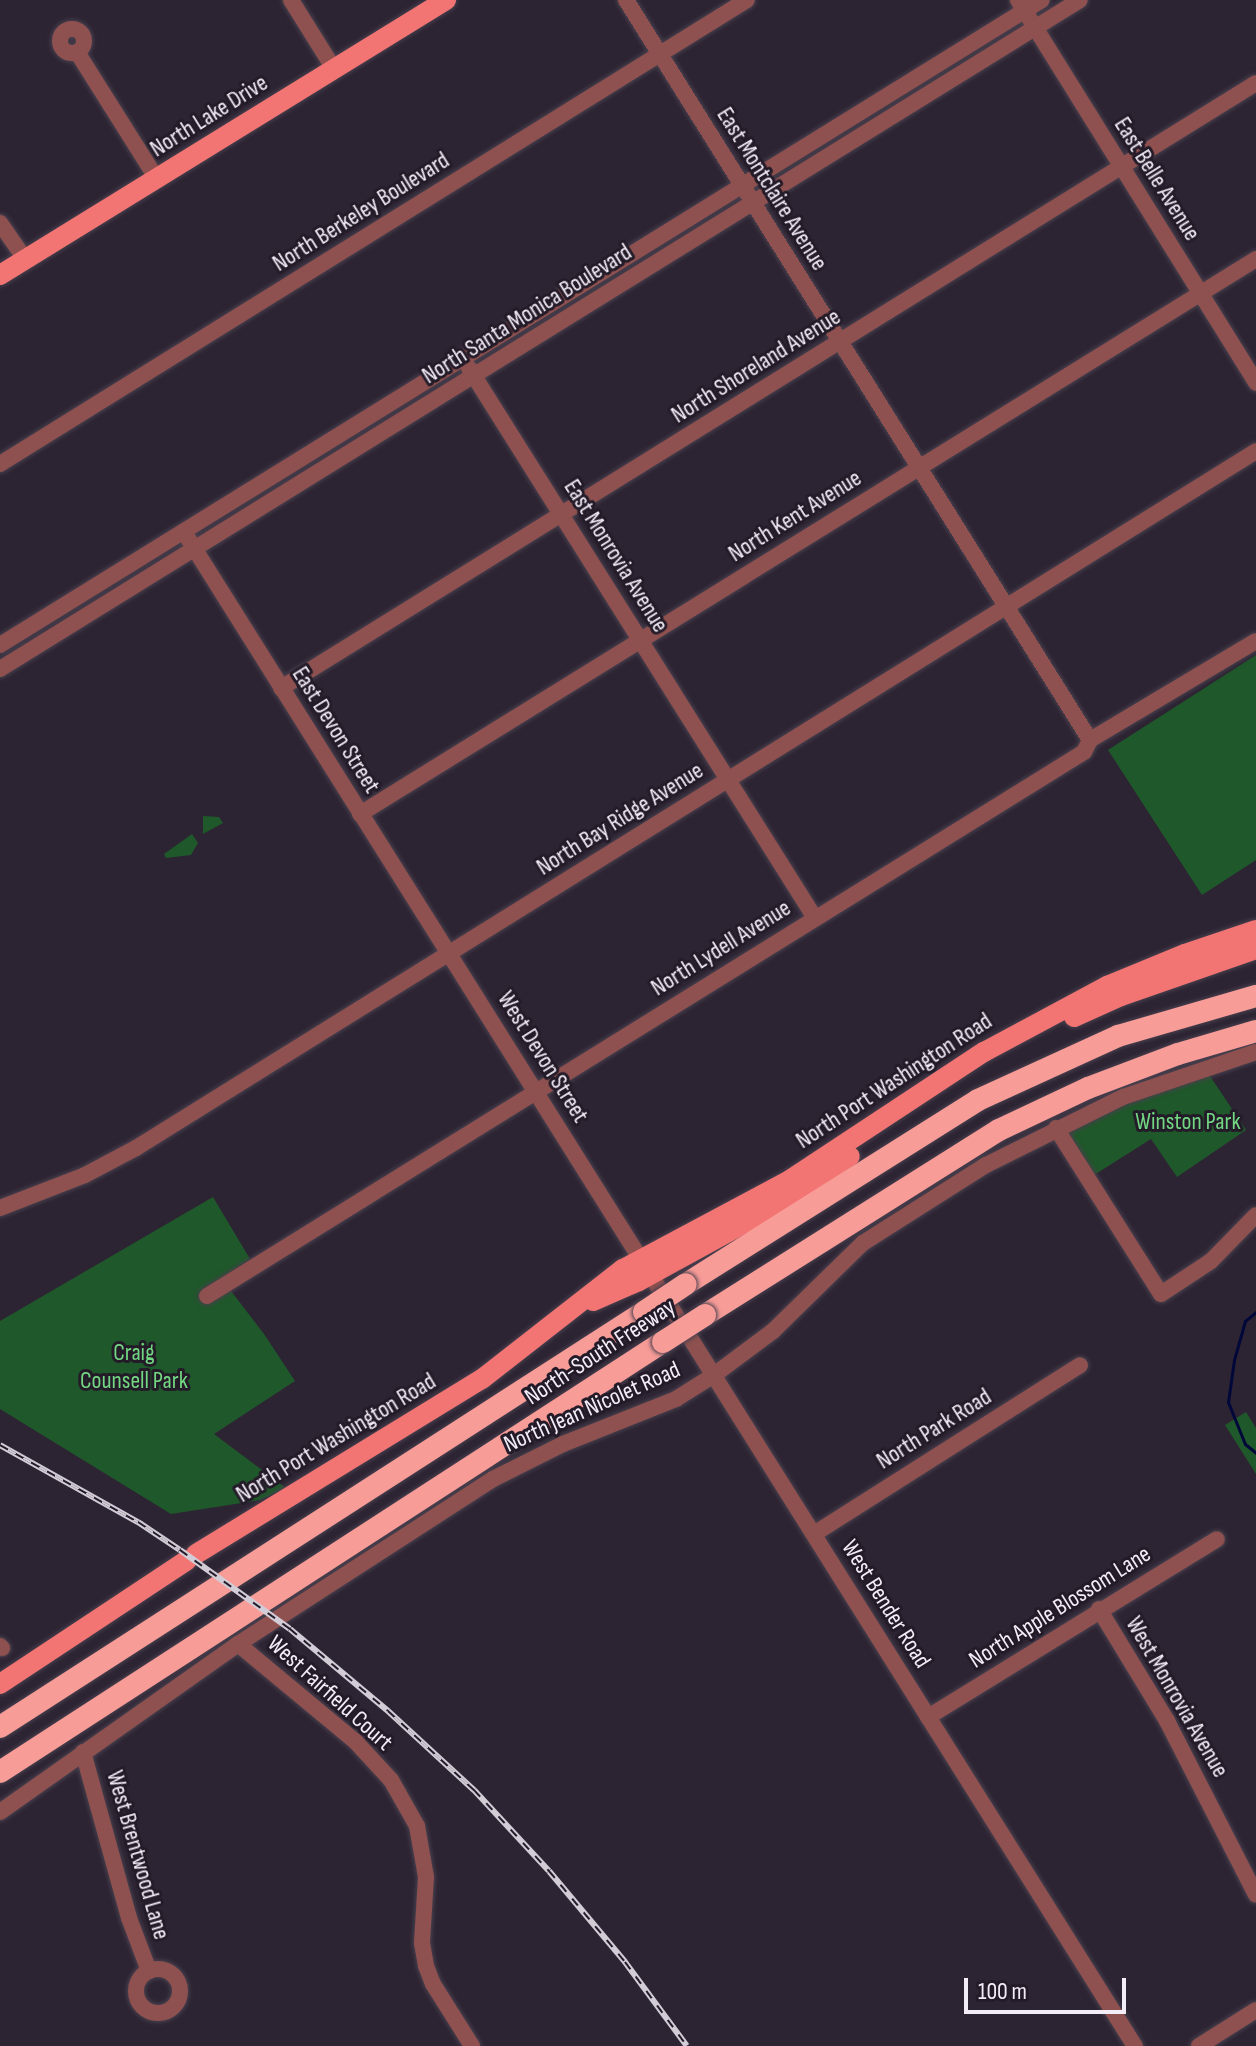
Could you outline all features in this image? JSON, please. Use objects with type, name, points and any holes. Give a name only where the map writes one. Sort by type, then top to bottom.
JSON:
[{"type":"highway","name":"North-South Freeway","points":[[0,1727],[686,1284],[978,1100],[1118,1036],[1256,996]]},
{"type":"highway","name":"North-South Freeway","points":[[0,1772],[705,1315],[999,1130],[1100,1083],[1178,1054],[1256,1031]]},
{"type":"main road","name":"North Lake Drive","points":[[0,275],[444,0]]},
{"type":"main road","name":"North Port Washington Road","points":[[0,1684],[191,1557],[444,1404],[577,1306],[766,1194],[984,1052],[1046,1017],[1145,970],[1256,930]]},
{"type":"main road","name":"North Port Washington Road","points":[[647,1266],[776,1206],[988,1064],[1046,1030],[1121,996],[1256,949]]},
{"type":"street","points":[[291,0],[334,69]]},
{"type":"street","name":"East Montclaire Avenue","points":[[626,0],[1090,740]]},
{"type":"street","name":"North Berkeley Boulevard","points":[[0,464],[747,0]]},
{"type":"street","name":"North Santa Monica Boulevard","points":[[0,645],[462,357],[743,187],[1021,5],[1042,0]]},
{"type":"street","name":"North Santa Monica Boulevard","points":[[0,669],[1080,0]]},
{"type":"street","name":"East Belle Avenue","points":[[1021,5],[1256,383]]},
{"type":"street","points":[[77,52],[157,179]]},
{"type":"street","name":"North Shoreland Avenue","points":[[281,688],[1256,83]]},
{"type":"street","points":[[0,223],[25,259]]},
{"type":"street","name":"North Kent Avenue","points":[[360,814],[1256,259]]},
{"type":"street","name":"East Monrovia Avenue","points":[[462,357],[729,780]]},
{"type":"street","name":"North Bay Ridge Avenue","points":[[0,1208],[85,1175],[136,1148],[1256,451]]},
{"type":"street","name":"East Devon Street","points":[[184,532],[448,953]]},
{"type":"street","name":"North Lydell Avenue","points":[[207,1296],[1084,752],[1090,740],[1253,643]]},
{"type":"street","points":[[729,780],[815,918]]},
{"type":"street","name":"West Devon Street","points":[[448,953],[596,1187]]},
{"type":"street","name":"North Jean Nicolet Road","points":[[0,1812],[238,1644],[493,1479],[563,1444],[636,1418],[676,1399],[714,1375],[773,1331],[863,1243],[1001,1157],[1135,1092],[1256,1052]]},
{"type":"street","points":[[1056,1128],[1161,1294],[1211,1261],[1256,1215]]},
{"type":"street","name":"West Bender Road","points":[[596,1187],[1135,2046]]},
{"type":"street","name":"North Park Road","points":[[814,1534],[1080,1365]]},
{"type":"street","name":"North Apple Blossom Lane","points":[[928,1717],[1217,1539]]},
{"type":"street","name":"West Monrovia Avenue","points":[[1099,1609],[1167,1721],[1256,1895]]},
{"type":"street","name":"West Fairfield Court","points":[[238,1644],[355,1741],[391,1780],[417,1826],[426,1877],[422,1943],[426,1966],[472,2046]]},
{"type":"street","name":"West Brentwood Lane","points":[[83,1752],[129,1918],[149,1971]]},
{"type":"street","points":[[1199,2046],[1256,2010]]},
{"type":"green space","points":[[1256,655],[1256,860],[1202,895],[1108,750]]},
{"type":"green space","points":[[203,816],[219,817],[223,823],[203,834]]},
{"type":"green space","points":[[192,834],[198,843],[191,855],[166,858],[164,854]]},
{"type":"green space","name":"Winston Park","points":[[1208,1073],[1246,1130],[1177,1177],[1151,1139],[1091,1177],[1068,1134],[1069,1130],[1111,1109]]},
{"type":"green space","name":"Craig Counsell Park","points":[[213,1197],[250,1259],[221,1278],[295,1381],[214,1434],[286,1488],[260,1500],[171,1514],[0,1409],[0,1321]]},
{"type":"green space","points":[[1246,1412],[1256,1428],[1256,1474],[1225,1425]]},
{"type":"waterway","points":[[1256,1312],[1245,1321],[1234,1360],[1228,1402],[1245,1444],[1256,1453]]},
{"type":"railway","points":[[0,1445],[138,1522],[180,1550],[290,1629],[388,1711],[474,1790],[549,1871],[625,1962],[687,2046]]}]
